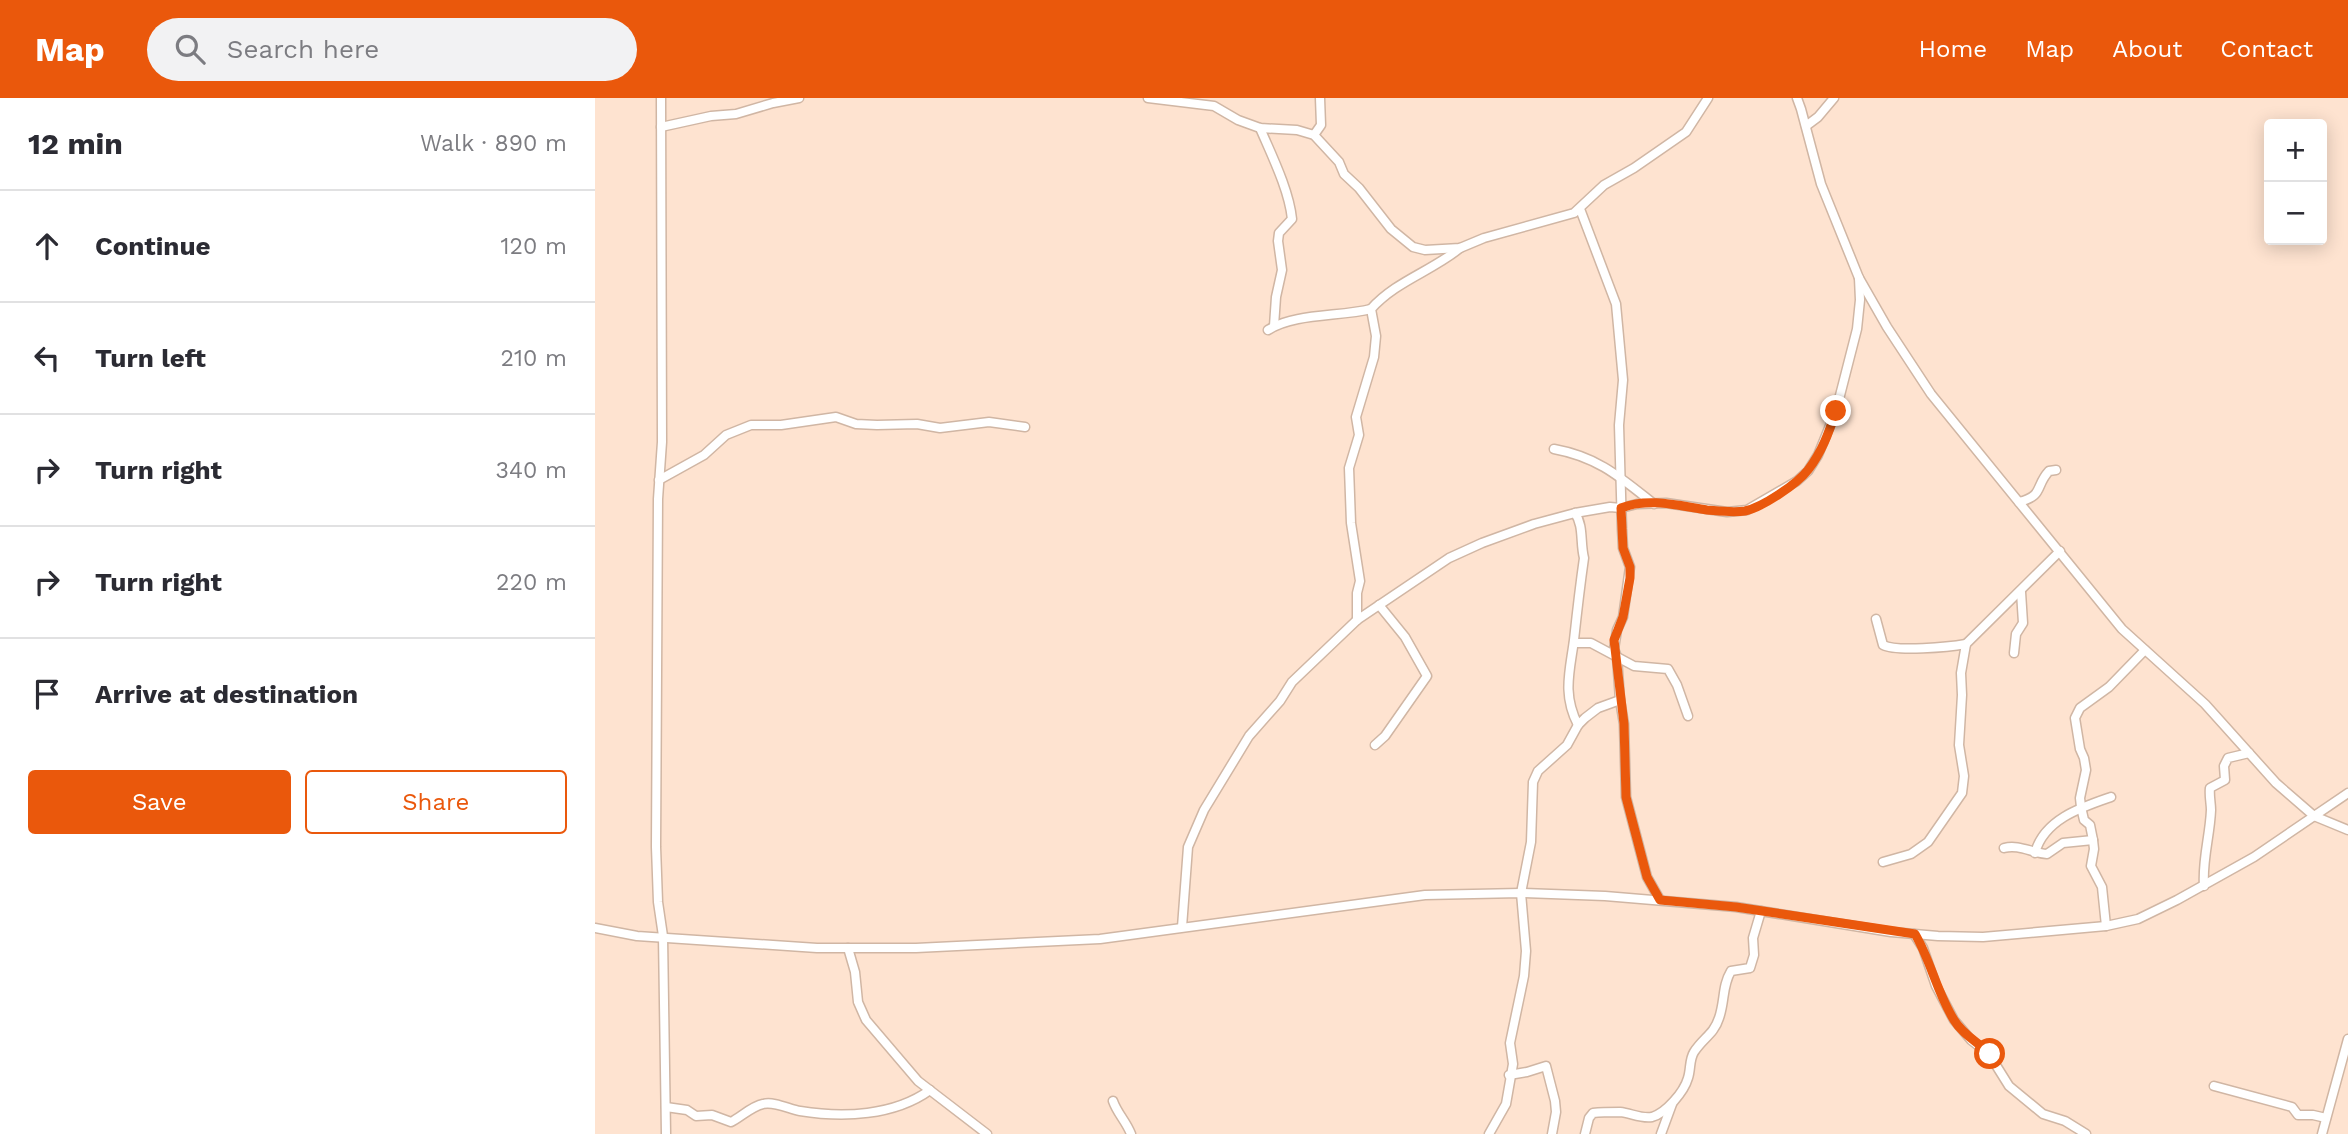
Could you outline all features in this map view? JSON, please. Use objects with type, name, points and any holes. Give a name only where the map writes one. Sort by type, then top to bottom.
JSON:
[{"type":"street","points":[[661,98],[663,312],[656,847],[663,936],[666,1134]]},
{"type":"street","points":[[661,127],[711,116],[736,114],[799,98]]},
{"type":"street","points":[[1148,98],[1214,106],[1238,120],[1260,128],[1297,130],[1314,135],[1339,162],[1345,174],[1391,229],[1413,247],[1425,250],[1460,248]]},
{"type":"street","points":[[1314,135],[1321,125],[1320,98]]},
{"type":"street","points":[[1260,128],[1280,177],[1292,219],[1279,233],[1282,270],[1271,328],[1286,321],[1371,309],[1416,274],[1445,260],[1460,248],[1485,238],[1553,220],[1580,209],[1604,185],[1686,132],[1707,98]]},
{"type":"street","points":[[1797,98],[1821,184],[1859,278],[1931,394],[2122,629],[2205,704],[2276,783],[2314,816],[2348,830]]},
{"type":"street","points":[[1806,126],[1818,117],[1834,98]]},
{"type":"street","points":[[1580,209],[1616,304],[1623,380],[1619,425],[1619,476],[1623,548],[1630,567],[1623,617],[1614,640],[1625,742],[1626,797],[1647,877],[1660,900]]},
{"type":"street","points":[[1182,927],[1188,847],[1203,810],[1249,736],[1280,701],[1292,682],[1357,620],[1449,558],[1534,524],[1610,507],[1666,503],[1727,512],[1747,510],[1779,493],[1808,471],[1826,440],[1849,366],[1857,329],[1859,278]]},
{"type":"street","points":[[1357,620],[1360,581],[1351,523],[1349,468],[1359,435],[1356,416],[1374,357],[1376,336],[1371,309]]},
{"type":"street","points":[[659,480],[704,456],[726,435],[751,425],[781,425],[836,417],[856,424],[940,428],[989,422],[1025,427]]},
{"type":"street","points":[[1554,449],[1589,457],[1619,476],[1654,504]]},
{"type":"street","points":[[2019,502],[2032,499],[2039,492],[2049,471],[2056,470]]},
{"type":"street","points":[[1574,513],[1581,525],[1584,558],[1567,678],[1572,711],[1578,725]]},
{"type":"street","points":[[1884,862],[1911,853],[1928,842],[1962,793],[1964,776],[1959,745],[1961,673],[1966,645],[2060,551]]},
{"type":"street","points":[[2014,653],[2017,634],[2023,623],[2021,592]]},
{"type":"street","points":[[1374,745],[1385,736],[1427,676],[1405,637],[1379,605]]},
{"type":"street","points":[[1876,620],[1886,648],[1966,645]]},
{"type":"street","points":[[1574,643],[1591,643],[1634,666],[1668,669],[1678,685],[1688,716]]},
{"type":"street","points":[[2106,926],[2102,887],[2091,866],[2093,840],[2081,807],[2080,798],[2086,771],[2075,718],[2085,704],[2109,687],[2145,650]]},
{"type":"street","points":[[1489,1134],[1504,1111],[1513,1064],[1510,1043],[1521,998],[1526,951],[1521,892],[1529,854],[1532,792],[1536,774],[1567,745],[1578,725],[1598,708],[1620,699]]},
{"type":"street","points":[[2204,886],[2203,870],[2211,807],[2210,788],[2225,780],[2224,766],[2228,758],[2249,753]]},
{"type":"street","points":[[595,928],[637,936],[848,948],[916,948],[1100,939],[1425,895],[1521,892],[1660,900],[1761,911],[1915,934],[1983,937],[2106,926],[2138,919],[2254,857],[2348,793]]},
{"type":"street","points":[[2035,853],[2037,845],[2056,822],[2081,807],[2111,797]]},
{"type":"street","points":[[2004,848],[2018,846],[2035,853],[2047,854],[2063,843],[2093,840]]},
{"type":"street","points":[[1585,1134],[1593,1113],[1623,1112],[1646,1118],[1661,1113],[1675,1098],[1688,1079],[1694,1052],[1714,1031],[1719,1020],[1725,981],[1731,971],[1750,968],[1753,963],[1753,938],[1761,911]]},
{"type":"street","points":[[1915,934],[1923,948],[1936,986],[1954,1020],[1971,1040],[1990,1054],[2009,1086],[2032,1102],[2043,1114],[2065,1121],[2086,1134]]},
{"type":"street","points":[[848,948],[855,972],[858,1002],[866,1020],[913,1076],[987,1134]]},
{"type":"street","points":[[2322,1134],[2348,1039]]},
{"type":"street","points":[[1509,1075],[1546,1066],[1556,1112],[1552,1134]]},
{"type":"street","points":[[2214,1086],[2292,1107],[2298,1115],[2326,1118]]},
{"type":"street","points":[[666,1107],[687,1110],[696,1116],[712,1115],[731,1122],[760,1104],[770,1103],[786,1109],[830,1115],[866,1113],[899,1106],[930,1090]]},
{"type":"street","points":[[1661,1134],[1675,1098]]},
{"type":"street","points":[[1112,1101],[1126,1121],[1131,1134]]},
{"type":"route","points":[[1836,411],[1826,440],[1808,471],[1779,493],[1747,510],[1727,512],[1666,503],[1637,504],[1621,508],[1623,548],[1630,567],[1630,578],[1614,649],[1624,724],[1626,797],[1647,877],[1660,900],[1736,907],[1915,934],[1923,948],[1936,986],[1954,1020],[1971,1040],[1990,1054]]}]
